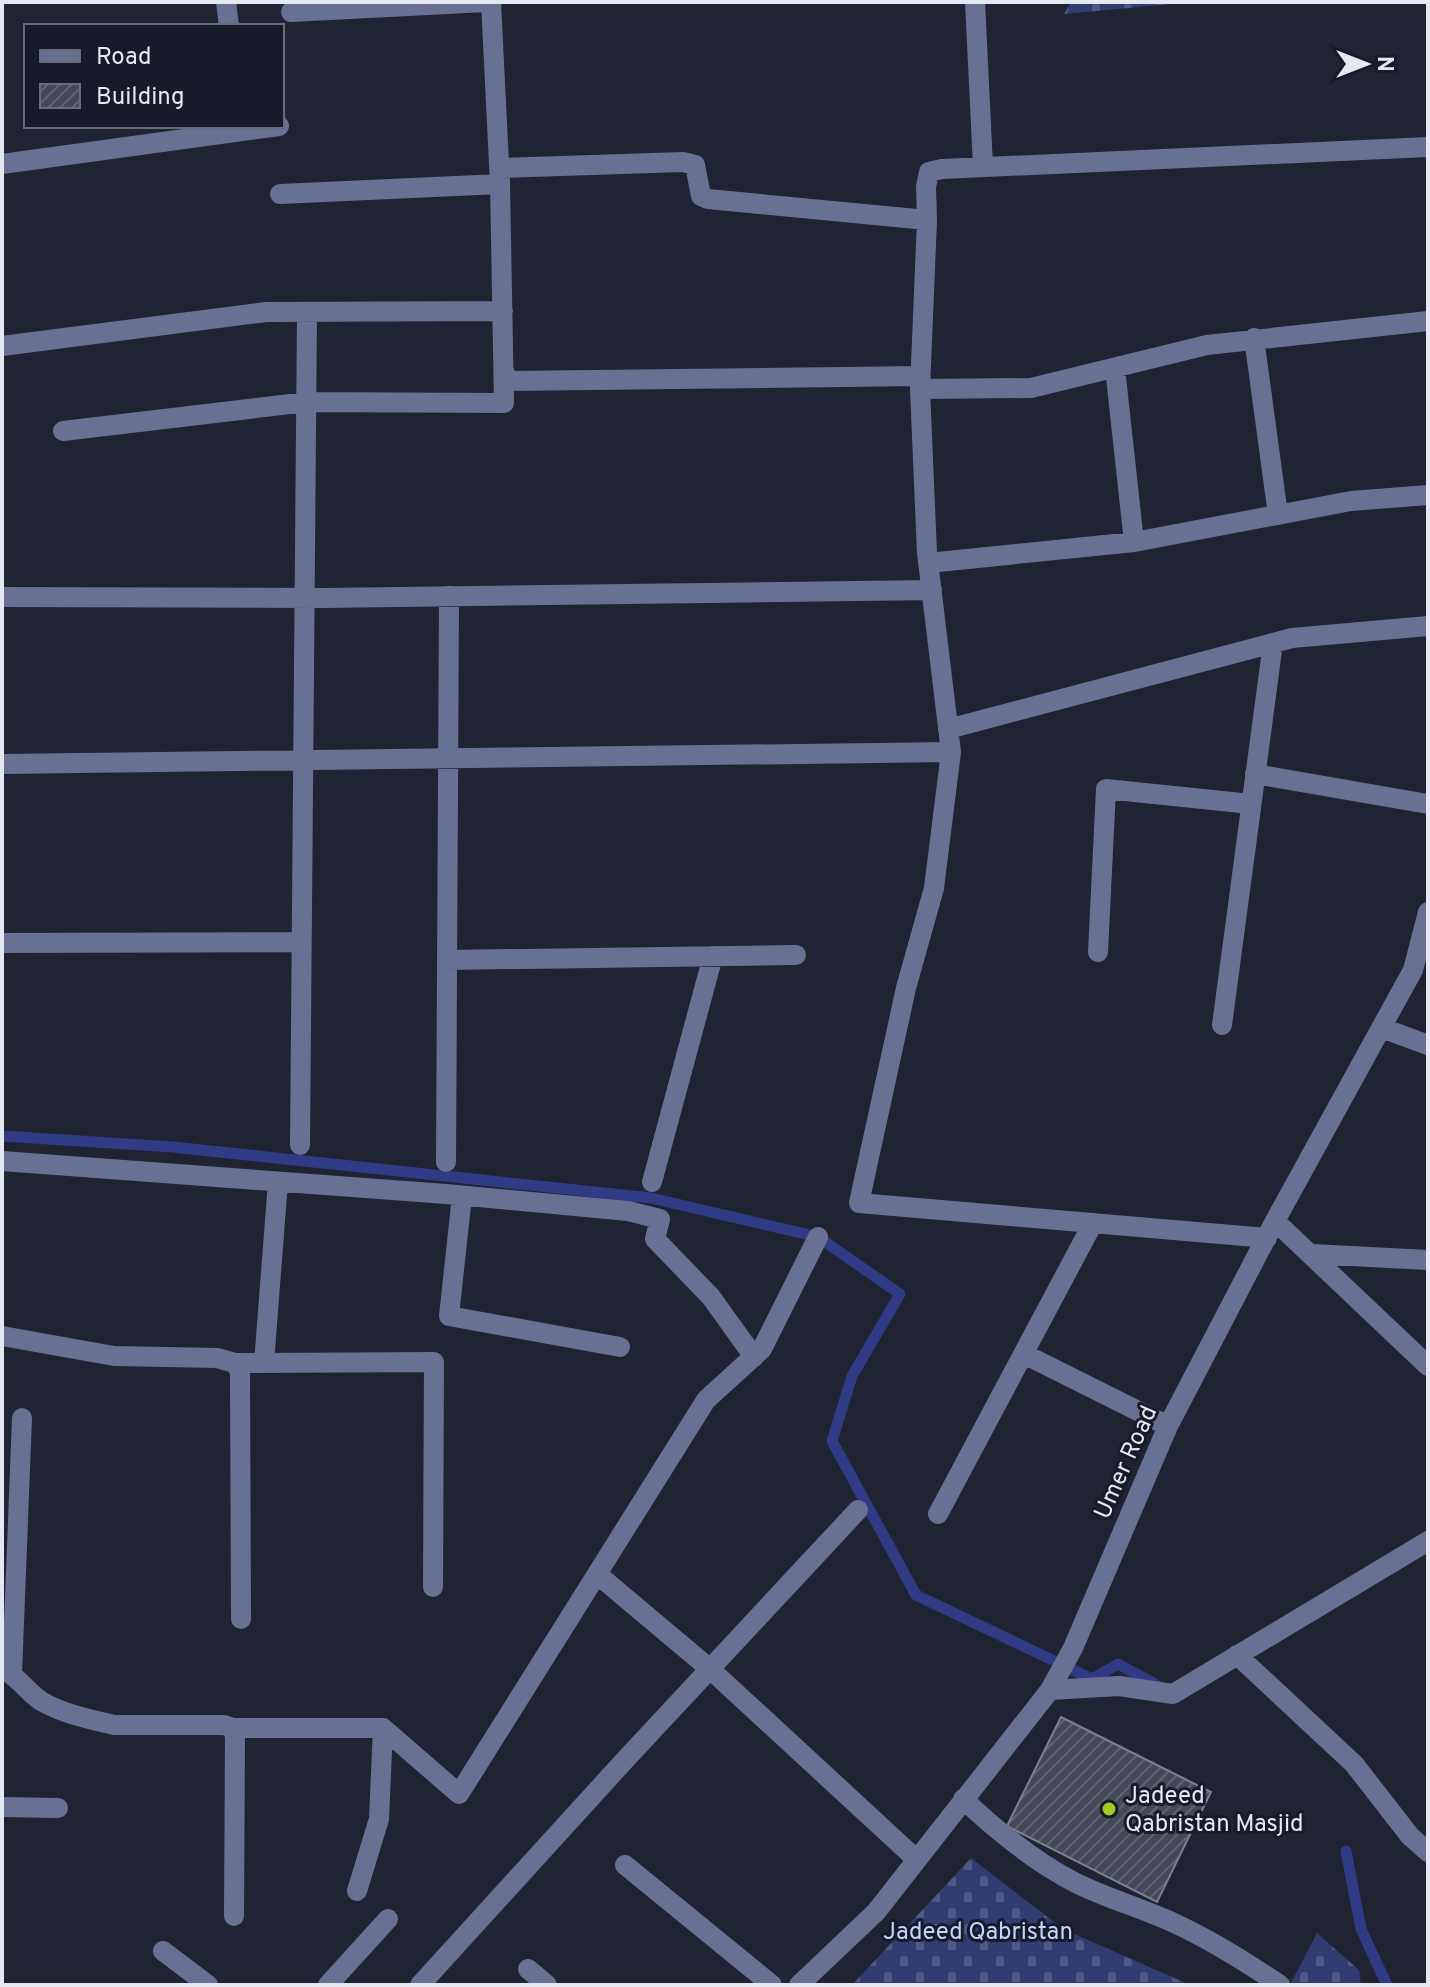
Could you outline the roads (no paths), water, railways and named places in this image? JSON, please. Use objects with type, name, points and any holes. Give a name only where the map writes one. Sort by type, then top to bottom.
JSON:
[{"type":"street","points":[[226,2],[229,24]]},
{"type":"street","points":[[291,12],[489,2],[499,176],[505,381],[920,383],[1031,388],[1207,345],[1428,321]]},
{"type":"street","points":[[975,2],[983,166]]},
{"type":"street","points":[[2,164],[264,128]]},
{"type":"street","points":[[1428,147],[983,166],[929,172],[920,383],[928,563],[951,752],[934,888],[906,988],[859,1203],[1093,1223],[1271,1230],[1312,1254],[1428,1366]]},
{"type":"street","points":[[280,194],[683,162],[695,165],[701,196],[708,199],[927,220]]},
{"type":"street","points":[[2,346],[266,312],[503,311]]},
{"type":"street","points":[[300,1145],[307,312]]},
{"type":"street","points":[[1254,338],[1278,515]]},
{"type":"street","points":[[1115,368],[1134,542]]},
{"type":"street","points":[[63,431],[307,402],[504,403],[505,373]]},
{"type":"street","points":[[928,563],[1134,542],[1351,501],[1428,495]]},
{"type":"street","points":[[2,597],[304,598],[932,590]]},
{"type":"street","points":[[446,1162],[449,596]]},
{"type":"street","points":[[948,729],[1292,638],[1428,626]]},
{"type":"street","points":[[1222,1025],[1273,643]]},
{"type":"street","points":[[2,764],[951,752]]},
{"type":"street","points":[[1255,774],[1428,804]]},
{"type":"street","points":[[1098,952],[1106,789],[1251,804]]},
{"type":"street","name":"Umer Road","points":[[799,1985],[876,1912],[1050,1690],[1073,1648],[1168,1426],[1413,970],[1428,912]]},
{"type":"street","points":[[2,943],[301,942]]},
{"type":"street","points":[[447,960],[796,955]]},
{"type":"street","points":[[652,1182],[713,956]]},
{"type":"street","points":[[1382,1028],[1428,1045]]},
{"type":"street","points":[[2,1161],[462,1196],[628,1211],[660,1219],[655,1239],[711,1297],[754,1357]]},
{"type":"street","points":[[264,1363],[278,1182]]},
{"type":"street","points":[[462,1196],[449,1316],[620,1347]]},
{"type":"street","points":[[938,1514],[1093,1223]]},
{"type":"street","points":[[22,1418],[7,1672],[39,1700],[61,1711],[114,1725],[383,1728],[459,1794],[706,1400],[762,1349],[818,1237]]},
{"type":"street","points":[[1312,1254],[1428,1260]]},
{"type":"street","points":[[2,1336],[114,1356],[217,1358],[235,1363],[434,1362],[433,1587]]},
{"type":"street","points":[[1024,1354],[1168,1426]]},
{"type":"street","points":[[235,1363],[240,1372],[241,1619]]},
{"type":"street","points":[[420,1985],[858,1510]]},
{"type":"street","points":[[1050,1690],[1119,1686],[1173,1694],[1428,1541]]},
{"type":"street","points":[[597,1574],[710,1669],[916,1859]]},
{"type":"street","points":[[1237,1655],[1354,1764],[1410,1836],[1428,1852]]},
{"type":"street","points":[[233,1728],[234,1916]]},
{"type":"street","points":[[357,1891],[379,1819],[383,1728]]},
{"type":"street","points":[[963,1799],[988,1823],[1048,1867],[1078,1884],[1175,1923],[1280,1985]]},
{"type":"street","points":[[2,1807],[58,1808]]},
{"type":"street","points":[[625,1865],[772,1985]]},
{"type":"street","points":[[328,1985],[388,1919]]},
{"type":"street","points":[[163,1951],[208,1985]]},
{"type":"street","points":[[528,1969],[547,1985]]},
{"type":"waterway","points":[[2,1136],[173,1147],[651,1198],[818,1237],[900,1294],[852,1376],[832,1441],[916,1595],[1092,1679],[1118,1664],[1157,1685]]},
{"type":"waterway","points":[[1346,1851],[1361,1929],[1387,1985]]},
{"type":"place","name":"Jadeed Qabristan Masjid","points":[[1109,1809]]},
{"type":"park label","name":"Jadeed Qabristan","points":[[978,1931]]}]
